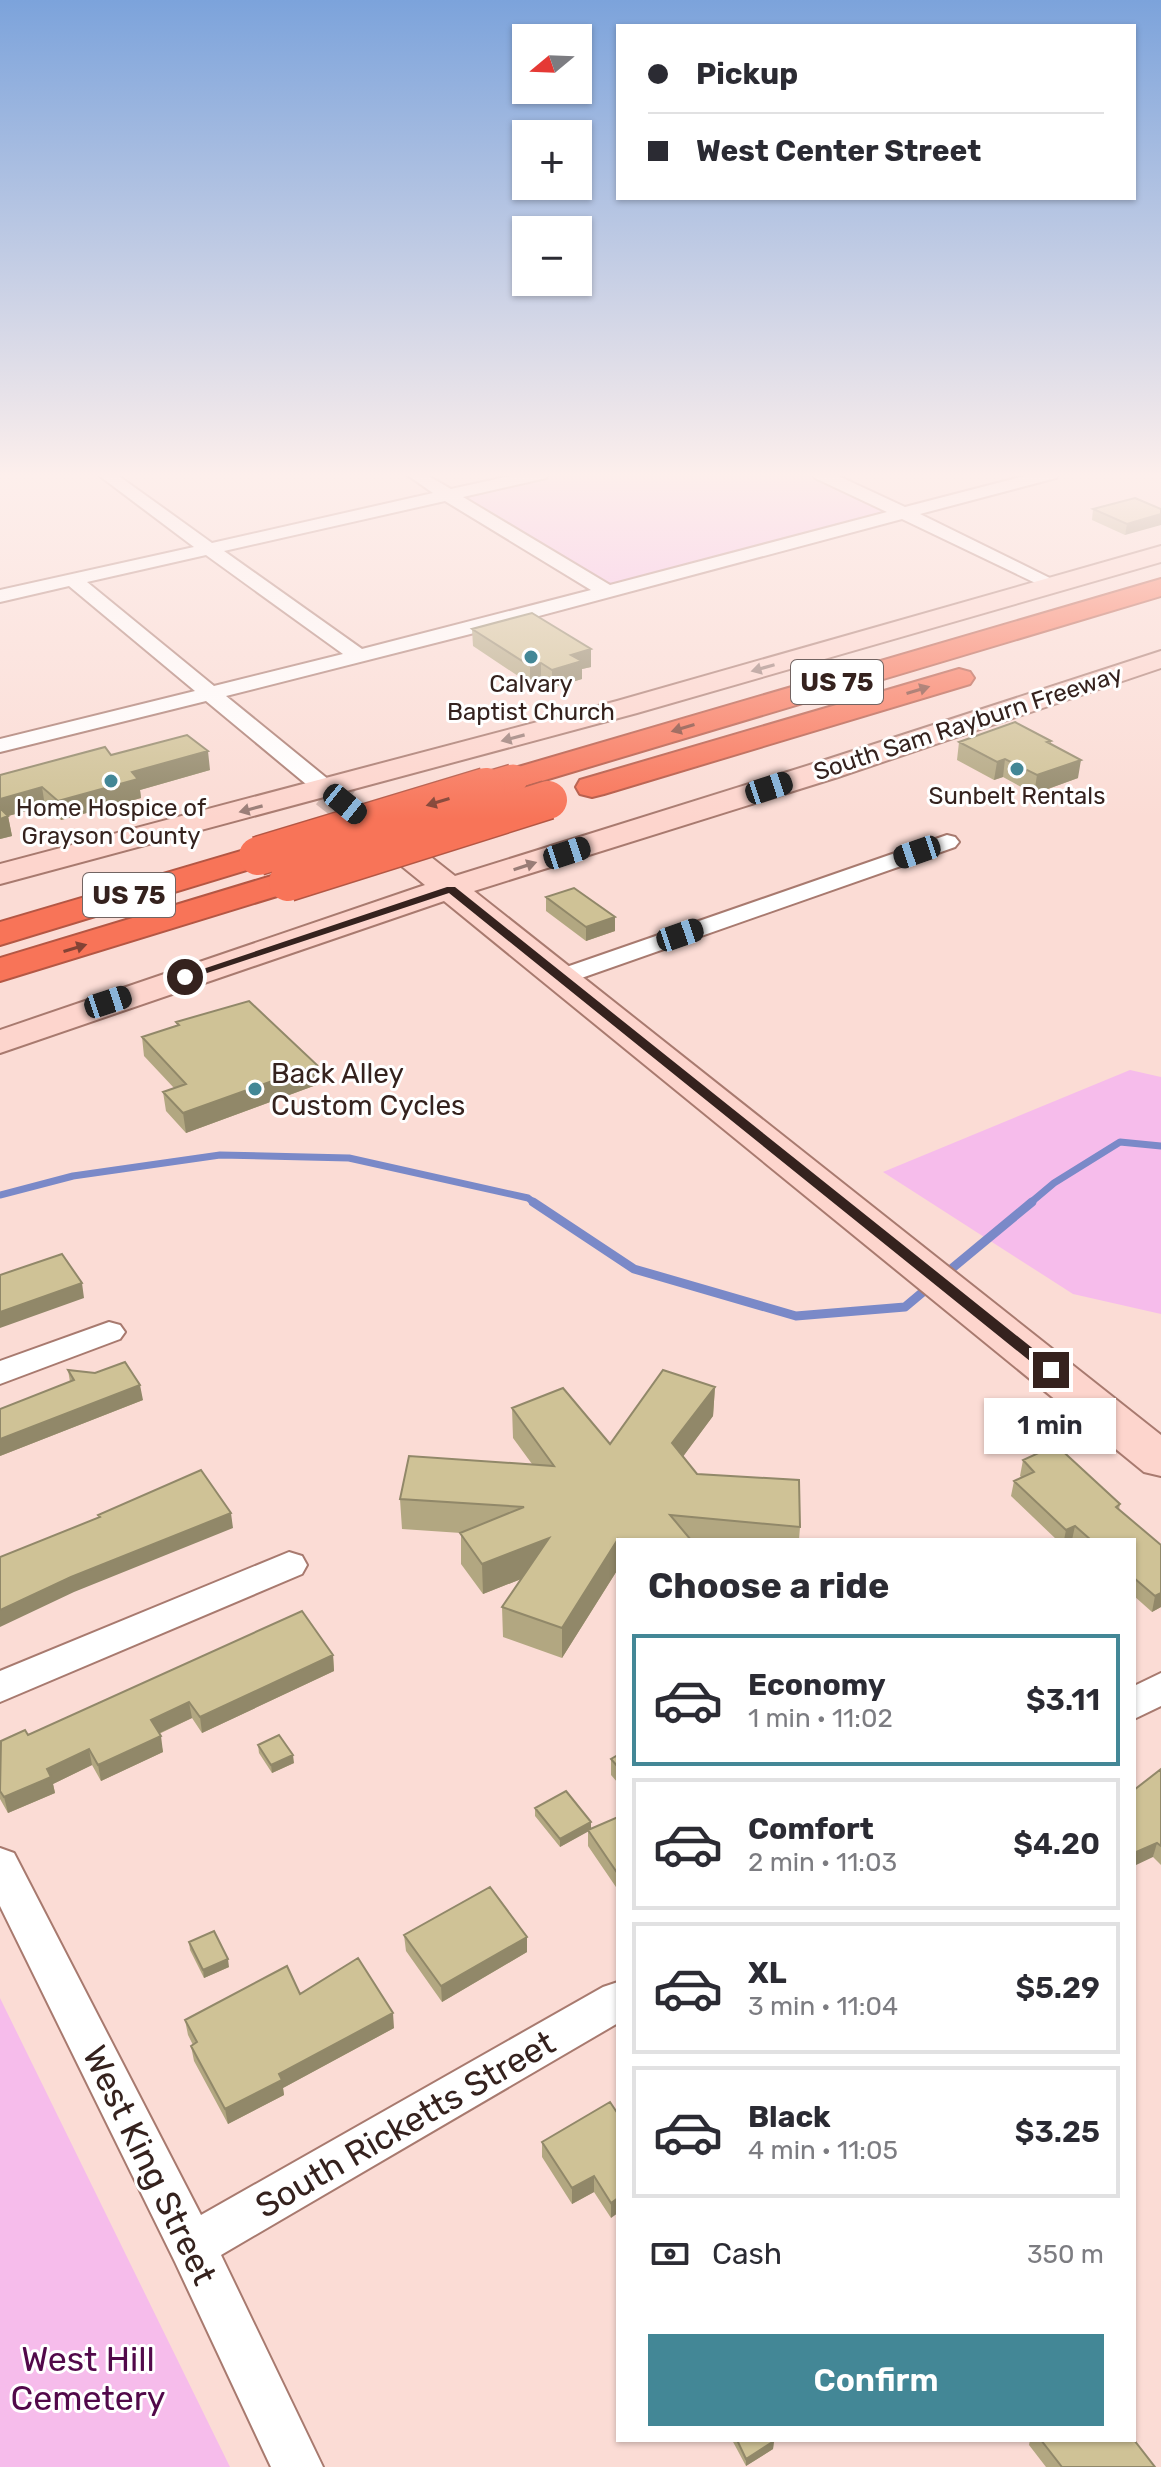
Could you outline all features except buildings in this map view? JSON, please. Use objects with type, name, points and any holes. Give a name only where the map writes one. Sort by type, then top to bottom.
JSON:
[{"type":"highway","name":"US 75","points":[[0,934],[1154,589]]},
{"type":"highway","name":"South Sam Rayburn Freeway","points":[[0,970],[548,800],[989,669]]},
{"type":"highway","points":[[0,910],[153,865],[243,860]]},
{"type":"highway","points":[[0,999],[153,948],[216,905]]},
{"type":"main road","points":[[0,874],[333,795],[1036,589]]},
{"type":"main road","name":"South Sam Rayburn Freeway","points":[[0,1042],[359,917],[1161,659]]},
{"type":"main road","points":[[333,795],[1161,1460]]},
{"type":"street","points":[[0,596],[31,589]]},
{"type":"street","points":[[84,589],[333,795]]},
{"type":"street","points":[[266,589],[359,656]]},
{"type":"street","points":[[602,589],[607,592]]},
{"type":"street","points":[[0,746],[618,589]]},
{"type":"street","points":[[561,977],[947,842]]},
{"type":"street","points":[[0,1373],[109,1332]]},
{"type":"street","points":[[0,1687],[289,1565]]},
{"type":"street","points":[[1136,1703],[1161,1688]]},
{"type":"street","name":"West King Street","points":[[0,1865],[192,2246],[297,2467]]},
{"type":"street","name":"South Ricketts Street","points":[[192,2246],[616,2002]]},
{"type":"green space","points":[[1130,1070],[1161,1077],[1161,1314],[1073,1294],[883,1172]]},
{"type":"green space","name":"West Hill Cemetery","points":[[0,1998],[230,2467],[0,2467]]},
{"type":"waterway","points":[[1029,1204],[1054,1183],[1120,1142],[1161,1146]]},
{"type":"waterway","points":[[0,1195],[73,1176],[220,1155],[349,1158],[528,1198],[536,1204]]},
{"type":"waterway","points":[[944,1275],[1032,1202]]},
{"type":"waterway","points":[[536,1204],[634,1269],[796,1316],[905,1307],[930,1286]]},
{"type":"tunnel","points":[[327,790],[345,804]]},
{"type":"place","name":"Calvary Baptist Church","points":[[531,657]]},
{"type":"place","name":"Sunbelt Rentals","points":[[1017,769]]},
{"type":"place","name":"Home Hospice of Grayson County","points":[[111,781]]},
{"type":"place","name":"Back Alley Custom Cycles","points":[[255,1089]]},
{"type":"route","points":[[185,977],[451,889],[1051,1370]]}]
